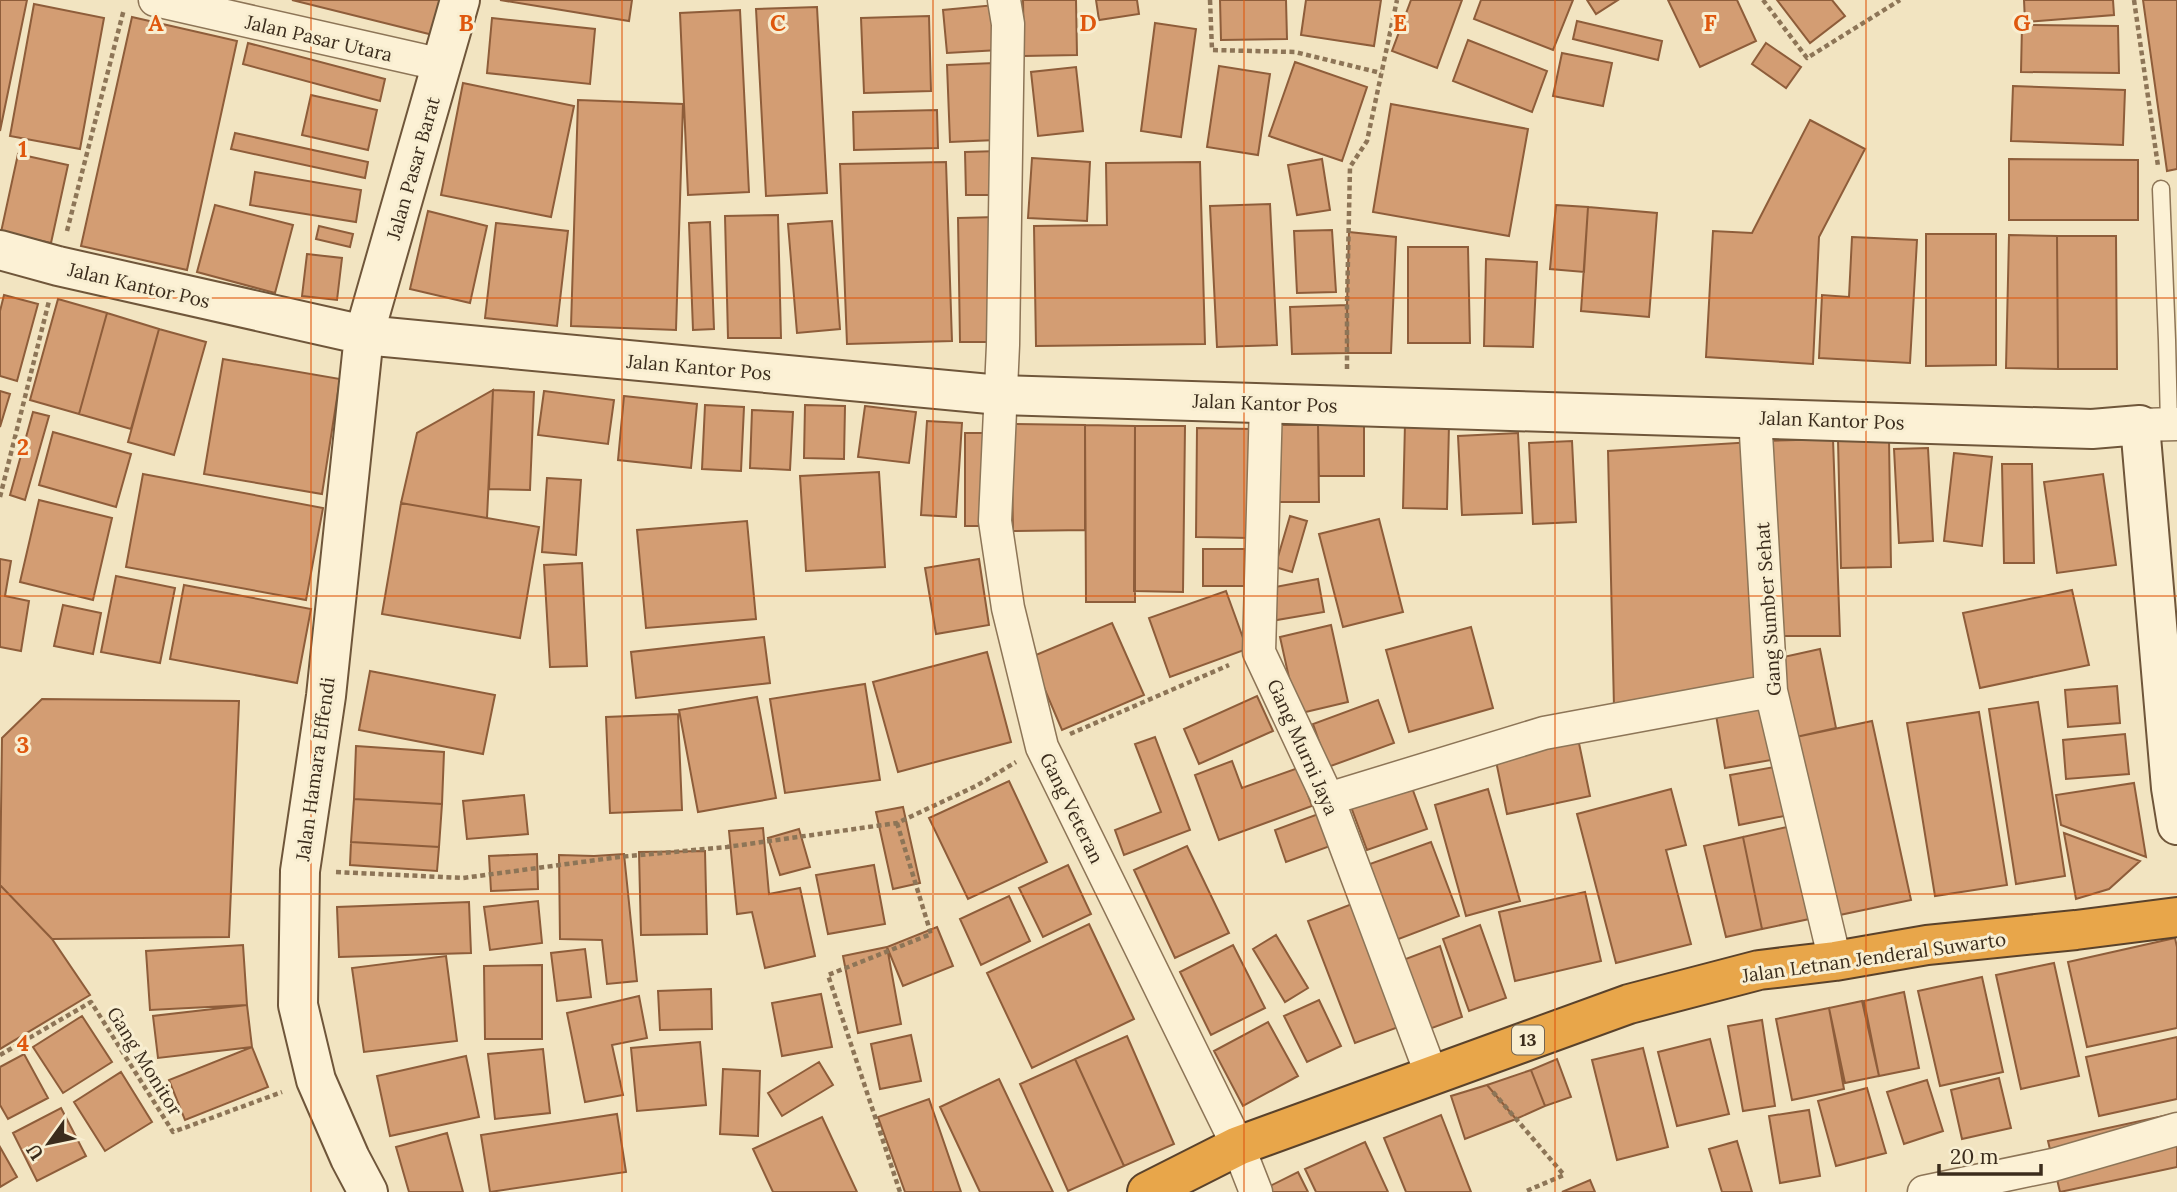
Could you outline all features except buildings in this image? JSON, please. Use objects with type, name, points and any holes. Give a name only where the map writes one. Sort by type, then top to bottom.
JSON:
[{"type":"highway","name":"Jalan Letnan Jenderal Suwarto","points":[[1147,1192],[1238,1146],[1629,1004],[1759,970],[1835,961],[1927,945],[2177,917]]},
{"type":"street","name":"Jalan Pasar Utara","points":[[155,0],[443,65]]},
{"type":"street","name":"Jalan Pasar Barat","points":[[364,335],[460,0]]},
{"type":"street","name":"Gang Veteran","points":[[1004,0],[1008,24],[1003,345],[995,521],[1008,608],[1042,747],[1238,1146],[1256,1192]]},
{"type":"street","name":"Jalan Kantor Pos","points":[[0,250],[58,266],[364,335],[1000,395],[2092,429],[2162,424]]},
{"type":"street","name":"Jalan Hamara Effendi","points":[[364,335],[326,696],[300,871],[298,1005],[316,1080],[368,1192]]},
{"type":"street","name":"Gang Murni Jaya","points":[[1266,403],[1259,652],[1328,799],[1432,1076]]},
{"type":"street","name":"Gang Sumber Sehat","points":[[1755,417],[1771,691],[1835,961]]},
{"type":"street","points":[[2162,424],[2171,788],[2177,825]]},
{"type":"street","points":[[1328,799],[1544,733],[1771,691]]},
{"type":"street","points":[[1924,1192],[2053,1165],[2177,1129]]},
{"type":"lane","points":[[2161,189],[2167,327],[2162,424]]},
{"type":"path","points":[[0,497],[126,0]]},
{"type":"path","points":[[1210,0],[1212,50],[1295,52],[1381,73]]},
{"type":"path","points":[[1346,405],[1350,167],[1367,141],[1397,0]]},
{"type":"path","points":[[1763,0],[1807,58],[1890,3],[1900,0]]},
{"type":"path","points":[[2134,0],[2161,189]]},
{"type":"path","points":[[300,871],[463,878],[619,857],[727,847],[897,823],[976,786],[1042,747],[1259,652]]},
{"type":"path","points":[[897,823],[931,934],[828,975],[900,1192]]},
{"type":"path","name":"Gang Monitor","points":[[0,1055],[92,1002],[173,1132],[316,1080]]},
{"type":"path","points":[[1487,1085],[1564,1175],[1524,1192]]}]
